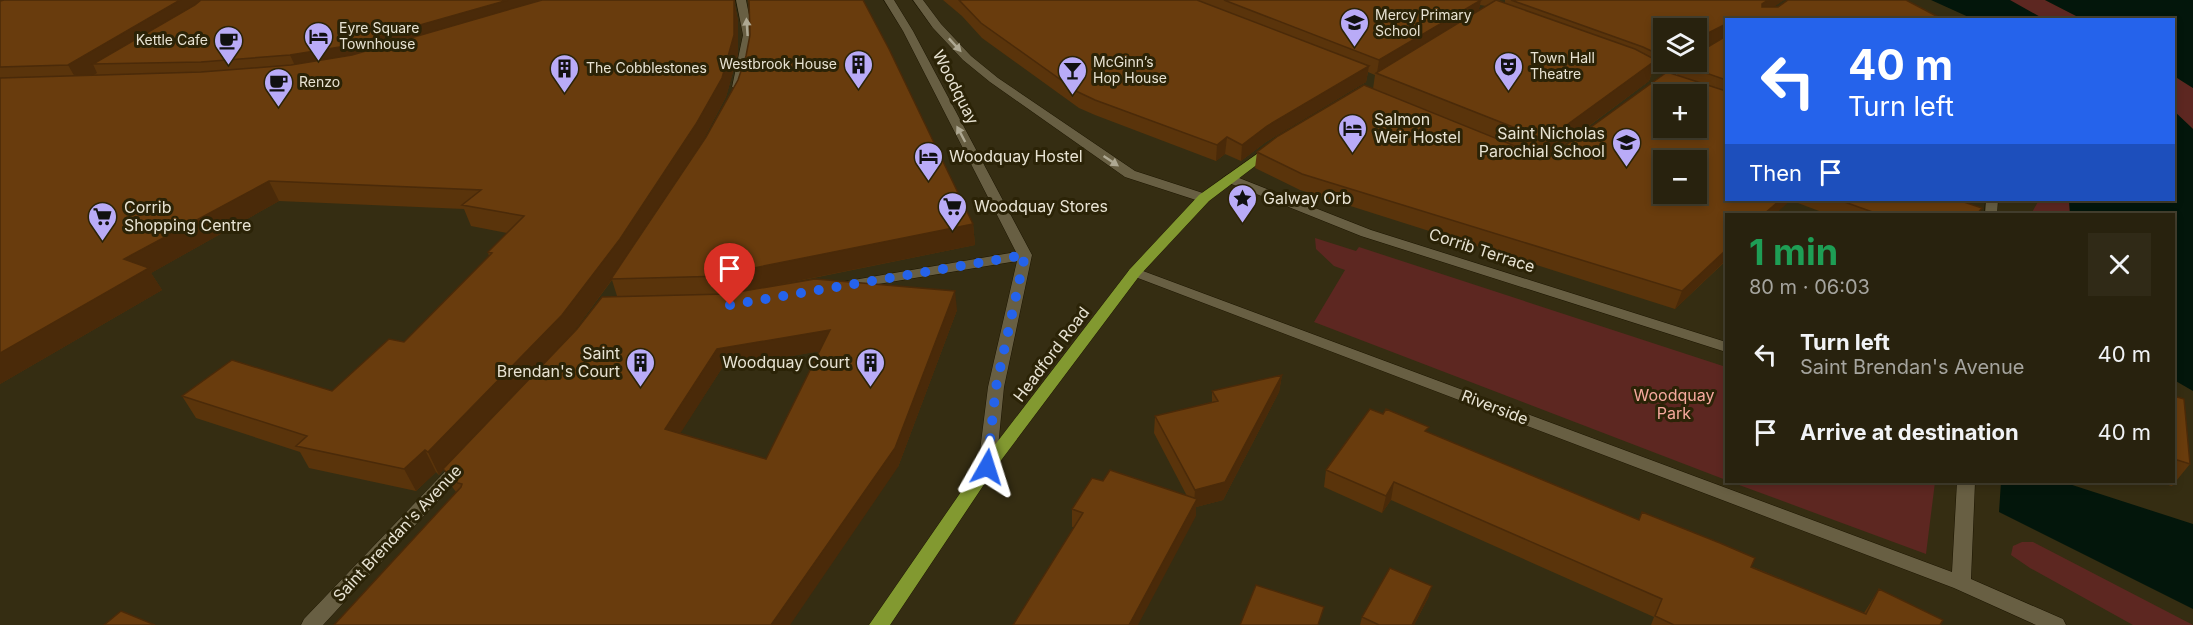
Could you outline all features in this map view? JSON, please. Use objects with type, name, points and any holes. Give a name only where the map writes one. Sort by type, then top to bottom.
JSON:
[{"type":"main road","name":"Headford Road","points":[[879,625],[987,467],[1136,272],[1204,198],[1281,142]]},
{"type":"street","points":[[731,103],[739,85],[748,34],[741,0]]},
{"type":"street","name":"Woodquay","points":[[888,0],[908,31],[1025,255]]},
{"type":"street","name":"Woodquay","points":[[918,0],[937,26],[967,58],[994,80],[1130,174],[1204,198]]},
{"type":"street","points":[[1646,94],[1657,79],[1671,72]]},
{"type":"street","points":[[1657,79],[1671,84]]},
{"type":"street","name":"Corrib Terrace","points":[[1229,178],[1366,232],[1725,347]]},
{"type":"street","points":[[822,290],[1025,255],[996,387],[987,467]]},
{"type":"street","name":"Riverside","points":[[1136,272],[1961,583],[2056,625]]},
{"type":"street","name":"Saint Brendan's Avenue","points":[[311,625],[474,452]]},
{"type":"street","points":[[1961,583],[1966,483]]},
{"type":"green space","points":[[2008,0],[2045,0],[2080,18],[2039,18]]},
{"type":"green space","points":[[2175,77],[2193,88],[2193,129],[2175,112]]},
{"type":"green space","points":[[2038,201],[2069,201],[2070,213],[2032,213]]},
{"type":"green space","name":"Woodquay Park","points":[[1315,238],[1356,251],[1359,247],[1725,367],[1725,480],[1314,322],[1345,270],[1334,266],[1316,249]]},
{"type":"green space","points":[[1734,483],[1935,483],[1926,554]]},
{"type":"green space","points":[[2022,542],[2033,542],[2193,625],[2133,625],[2030,568],[2011,555],[2013,546]]},
{"type":"shaded area","points":[[1931,0],[2010,0],[2042,18],[1971,18]]},
{"type":"shaded area","points":[[2045,0],[2193,0],[2193,88],[2175,77],[2175,18],[2080,18]]},
{"type":"shaded area","points":[[2175,112],[2193,129],[2193,391],[2175,381],[2175,213],[2070,213],[2069,201],[2175,201]]},
{"type":"shaded area","points":[[2001,483],[2066,483],[2193,524],[2193,609],[1999,512]]},
{"type":"building","points":[[180,0],[68,65],[0,67],[0,1]]},
{"type":"building","points":[[201,0],[508,0],[346,46],[290,55],[201,62],[93,64]]},
{"type":"building","points":[[542,0],[734,0],[734,35],[722,78],[696,124],[620,239],[562,315],[428,452],[425,450],[404,469],[296,446],[307,436],[182,396],[232,360],[332,391],[389,339],[404,342],[492,253],[488,252],[524,216],[462,205],[481,190],[269,181],[124,259],[149,268],[0,353],[0,78],[201,72],[291,65],[352,55]]},
{"type":"building","points":[[749,0],[863,0],[973,224],[744,270],[758,271],[725,276],[611,279],[706,137],[738,80],[750,35]]},
{"type":"building","points":[[959,0],[1197,0],[1369,66],[1267,126],[1242,145],[1227,137],[1217,145],[1078,92],[981,23]]},
{"type":"building","name":"Mercy Primary School","points":[[1224,0],[1481,0],[1379,60]]},
{"type":"building","points":[[1496,0],[1635,49],[1653,58],[1653,62],[1546,140],[1376,73]]},
{"type":"building","points":[[1511,0],[1768,0],[1762,4],[1762,7],[1778,7],[1788,0],[1906,0],[1940,18],[1725,18],[1725,24],[1707,34],[1707,18],[1653,18],[1653,52]]},
{"type":"building","points":[[1725,37],[1725,80],[1703,72],[1707,72],[1707,47]]},
{"type":"building","points":[[1667,72],[1704,84],[1653,84],[1653,138],[1707,138],[1707,85],[1725,91],[1725,201],[1779,201],[1765,213],[1725,213],[1725,251],[1682,291],[1302,174],[1257,152],[1278,136],[1364,85],[1547,159]]},
{"type":"building","points":[[1842,201],[1961,201],[1982,208],[1978,213],[1875,213]]},
{"type":"building","points":[[815,279],[955,291],[895,448],[771,625],[334,625],[461,487],[462,484],[443,469],[577,329],[602,297],[726,294]],"holes":[[[830,330],[766,459],[665,429],[717,349]]]},
{"type":"building","points":[[1282,375],[1225,482],[1195,490],[1155,416],[1218,401],[1212,391]]},
{"type":"building","points":[[2175,396],[2184,399],[2190,464],[2175,459]]},
{"type":"building","points":[[1370,409],[1383,414],[1386,409],[1429,427],[1425,431],[1639,520],[1642,512],[1720,543],[1755,558],[1751,567],[1866,614],[1879,589],[1943,620],[1940,625],[1674,625],[1655,616],[1662,599],[1394,482],[1386,496],[1326,470]]},
{"type":"building","points":[[1110,470],[1197,499],[1129,625],[1013,625],[1083,513],[1072,509],[1092,478],[1103,481]]},
{"type":"building","points":[[1390,568],[1432,586],[1412,625],[1379,625],[1362,617]]},
{"type":"building","points":[[1256,585],[1324,607],[1318,625],[1240,625]]},
{"type":"building","points":[[121,611],[155,625],[104,625]]},
{"type":"place","name":"Mercy Primary School","points":[[1354,48]]},
{"type":"place","name":"Eyre Square Townhouse","points":[[318,62]]},
{"type":"place","name":"Kettle Cafe","points":[[229,66]]},
{"type":"place","name":"Westbrook House","points":[[858,90]]},
{"type":"place","name":"Town Hall Theatre","points":[[1509,92]]},
{"type":"place","name":"The Cobblestones","points":[[565,94]]},
{"type":"place","name":"McGinn’s Hop House","points":[[1072,96]]},
{"type":"place","name":"Renzo","points":[[278,108]]},
{"type":"place","name":"Salmon Weir Hostel","points":[[1353,154]]},
{"type":"place","name":"Saint Nicholas Parochial School","points":[[1626,168]]},
{"type":"place","name":"Woodquay Hostel","points":[[928,182]]},
{"type":"place","name":"Galway Orb","points":[[1242,224]]},
{"type":"place","name":"Woodquay Stores","points":[[953,232]]},
{"type":"place","name":"Corrib Shopping Centre","points":[[103,242]]},
{"type":"place","name":"Saint Brendan's Court","points":[[641,388]]},
{"type":"place","name":"Woodquay Court","points":[[871,388]]},
{"type":"route","points":[[730,305],[1025,255],[996,387],[987,467]]}]
